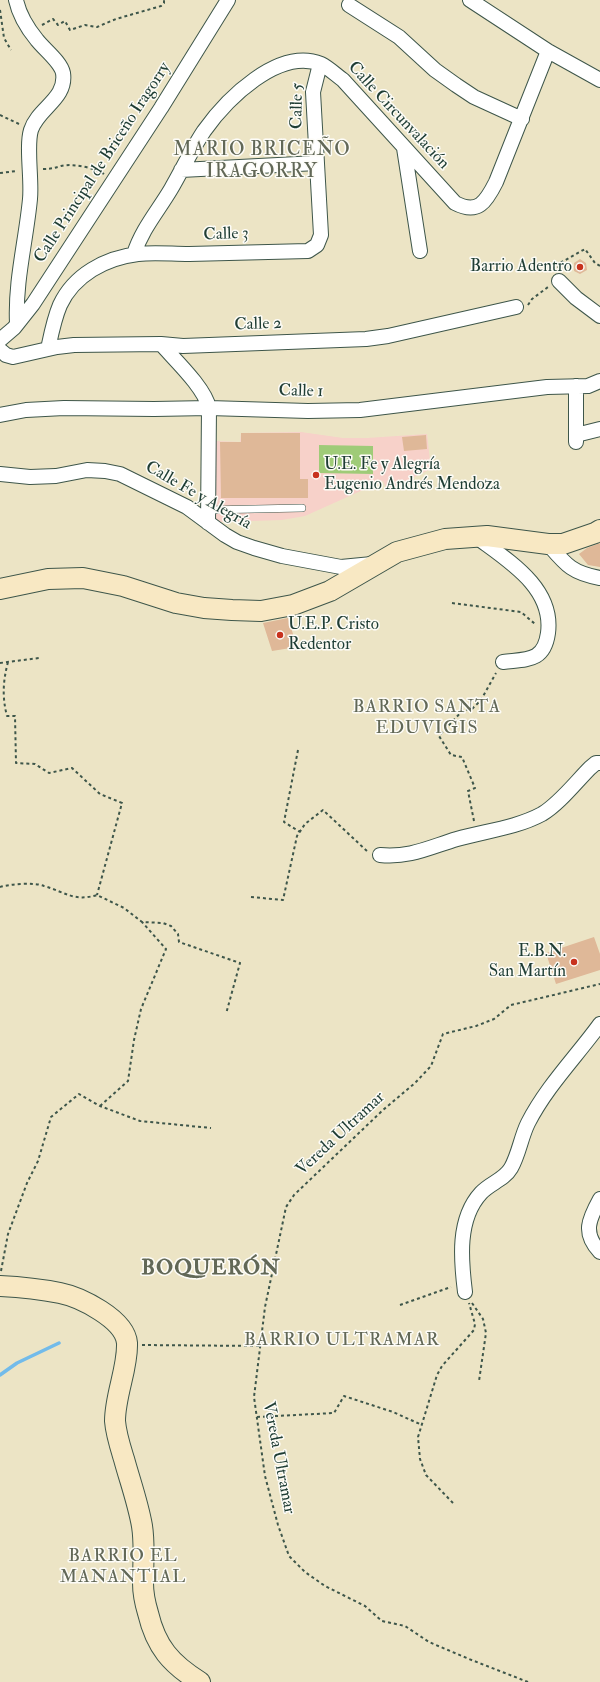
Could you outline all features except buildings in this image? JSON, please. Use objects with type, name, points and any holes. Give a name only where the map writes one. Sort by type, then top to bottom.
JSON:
[{"type":"main road","points":[[0,589],[48,579],[83,578],[123,586],[183,604],[232,610],[261,610],[293,605],[330,591],[397,552],[419,545],[445,539],[475,536],[487,536],[548,544],[563,544],[600,530]]},
{"type":"main road","points":[[0,1286],[25,1287],[62,1293],[84,1302],[108,1315],[123,1332],[127,1345],[116,1406],[115,1422],[118,1441],[142,1526],[144,1549],[144,1599],[156,1641],[165,1654],[175,1664],[200,1682]]},
{"type":"street","points":[[16,0],[24,21],[36,39],[58,64],[63,73],[63,87],[59,95],[36,120],[31,130],[30,198],[16,301],[17,323]]},
{"type":"street","name":"Calle Principal de Briceño Iragorry","points":[[0,340],[33,304],[114,181],[228,0]]},
{"type":"street","points":[[470,0],[548,51],[600,80]]},
{"type":"street","points":[[349,5],[399,37],[456,86],[474,97],[522,119]]},
{"type":"street","name":"Calle Circunvalación","points":[[134,254],[143,231],[214,118],[250,84],[263,74],[284,64],[298,61],[320,64],[328,68],[343,80],[455,203],[472,209],[483,202],[489,195],[496,182],[548,51]]},
{"type":"street","name":"Calle 5","points":[[317,245],[320,235],[313,92],[320,64]]},
{"type":"street","points":[[404,148],[420,251]]},
{"type":"street","points":[[181,170],[317,163]]},
{"type":"street","name":"Calle 3","points":[[134,254],[308,250],[317,245]]},
{"type":"street","points":[[48,349],[60,305],[76,282],[99,265],[123,256],[134,254]]},
{"type":"street","points":[[559,281],[576,298],[600,316]]},
{"type":"street","name":"Calle 2","points":[[0,350],[13,357],[74,345],[161,344],[183,346],[374,338],[431,327],[516,306]]},
{"type":"street","points":[[161,344],[191,378],[205,397],[210,408],[208,516]]},
{"type":"street","name":"Calle 1","points":[[0,415],[26,410],[64,408],[210,408],[308,411],[360,410],[547,387],[588,386],[600,381]]},
{"type":"street","points":[[576,386],[576,439],[600,429]]},
{"type":"street","name":"Calle Fe y Alegría","points":[[0,474],[30,477],[56,476],[87,470],[106,471],[120,474],[208,516],[237,542],[254,548],[282,556],[341,567],[376,563]]},
{"type":"street","points":[[475,536],[506,559],[529,579],[537,589],[547,608],[549,621],[548,636],[544,648],[539,655],[533,658],[503,662]]},
{"type":"street","points":[[548,544],[575,572],[600,578]]},
{"type":"street","points":[[380,855],[395,856],[415,853],[529,820],[543,813],[554,805],[590,768],[596,763],[600,762]]},
{"type":"street","points":[[464,1288],[461,1246],[466,1223],[473,1204],[487,1187],[500,1179],[509,1170],[516,1158],[520,1141],[529,1122],[550,1088],[600,1024]]},
{"type":"street","points":[[600,1199],[589,1223],[588,1234],[592,1243],[600,1252]]},
{"type":"lane","points":[[208,516],[302,508]]},
{"type":"path","points":[[31,31],[53,19],[58,25],[65,22],[70,30],[85,25],[97,27],[116,19],[161,6],[164,3],[164,0]]},
{"type":"path","points":[[0,10],[4,38],[11,50]]},
{"type":"path","points":[[0,115],[31,130]]},
{"type":"path","points":[[0,173],[54,169],[62,166],[84,167],[97,169],[114,181]]},
{"type":"path","points":[[516,306],[527,308],[532,299],[543,290],[559,281],[557,273],[560,263],[585,250],[595,263],[600,266]]},
{"type":"path","points":[[452,603],[521,612],[548,636]]},
{"type":"path","points":[[0,663],[39,658]]},
{"type":"path","points":[[8,662],[3,679],[3,702],[6,716],[15,716],[16,763],[35,764],[49,773],[72,768],[100,794],[122,803],[98,895]]},
{"type":"path","points":[[476,835],[468,791],[475,788],[462,757],[451,755],[439,736],[463,710],[472,709],[482,700],[503,662]]},
{"type":"path","points":[[298,750],[284,822],[300,832]]},
{"type":"path","points":[[251,897],[283,900],[296,836],[305,824],[323,810],[367,851],[380,855]]},
{"type":"path","points":[[0,887],[8,885],[42,885],[76,898],[87,898],[98,895],[124,908],[142,922],[166,949],[141,1009],[134,1040],[128,1081],[100,1106]]},
{"type":"path","points":[[142,922],[167,924],[171,926],[178,934],[179,942],[240,963],[226,1014]]},
{"type":"path","name":"Vereda Ultramar","points":[[528,1682],[429,1642],[405,1626],[382,1620],[365,1606],[325,1586],[305,1572],[289,1556],[278,1525],[265,1476],[254,1396],[259,1346],[265,1307],[286,1207],[294,1195],[383,1110],[415,1083],[430,1066],[443,1034],[476,1026],[494,1019],[511,1006],[600,984]]},
{"type":"path","points":[[0,1278],[8,1234],[27,1183],[38,1161],[51,1117],[79,1094],[100,1106],[140,1121],[210,1128]]},
{"type":"path","points":[[400,1305],[464,1288]]},
{"type":"path","points":[[464,1288],[483,1319],[486,1333],[479,1381]]},
{"type":"path","points":[[453,1503],[426,1475],[420,1459],[418,1438],[437,1375],[442,1366],[474,1330],[475,1324],[464,1288]]},
{"type":"path","points":[[127,1345],[259,1346]]},
{"type":"path","points":[[257,1417],[334,1413],[344,1396],[393,1412],[422,1425]]},
{"type":"shaded area","name":"U.E. Fe y Alegría Eugenio Andrés Mendoza","points":[[301,432],[343,438],[427,434],[431,469],[387,490],[383,481],[305,516],[282,520],[213,521],[215,441],[240,442],[241,433]]},
{"type":"green space","points":[[319,445],[373,446],[373,474],[319,473]]},
{"type":"waterway","points":[[0,1375],[17,1363],[59,1343]]},
{"type":"place","name":"Barrio Adentro","points":[[580,267]]},
{"type":"place","name":"U.E. Fe y Alegría Eugenio Andrés Mendoza","points":[[316,475]]},
{"type":"place","name":"U.E.P. Cristo Redentor","points":[[280,635]]},
{"type":"place","name":"E.B.N. San Martín","points":[[574,962]]},
{"type":"district","name":"MARIO BRICEÑO IRAGORRY","points":[[262,162]]},
{"type":"district","name":"BARRIO SANTA EDUVIGIS","points":[[427,718]]},
{"type":"district","name":"BOQUERÓN","points":[[211,1269]]},
{"type":"district","name":"BARRIO ULTRAMAR","points":[[342,1341]]},
{"type":"district","name":"BARRIO EL MANANTIAL","points":[[123,1567]]}]
